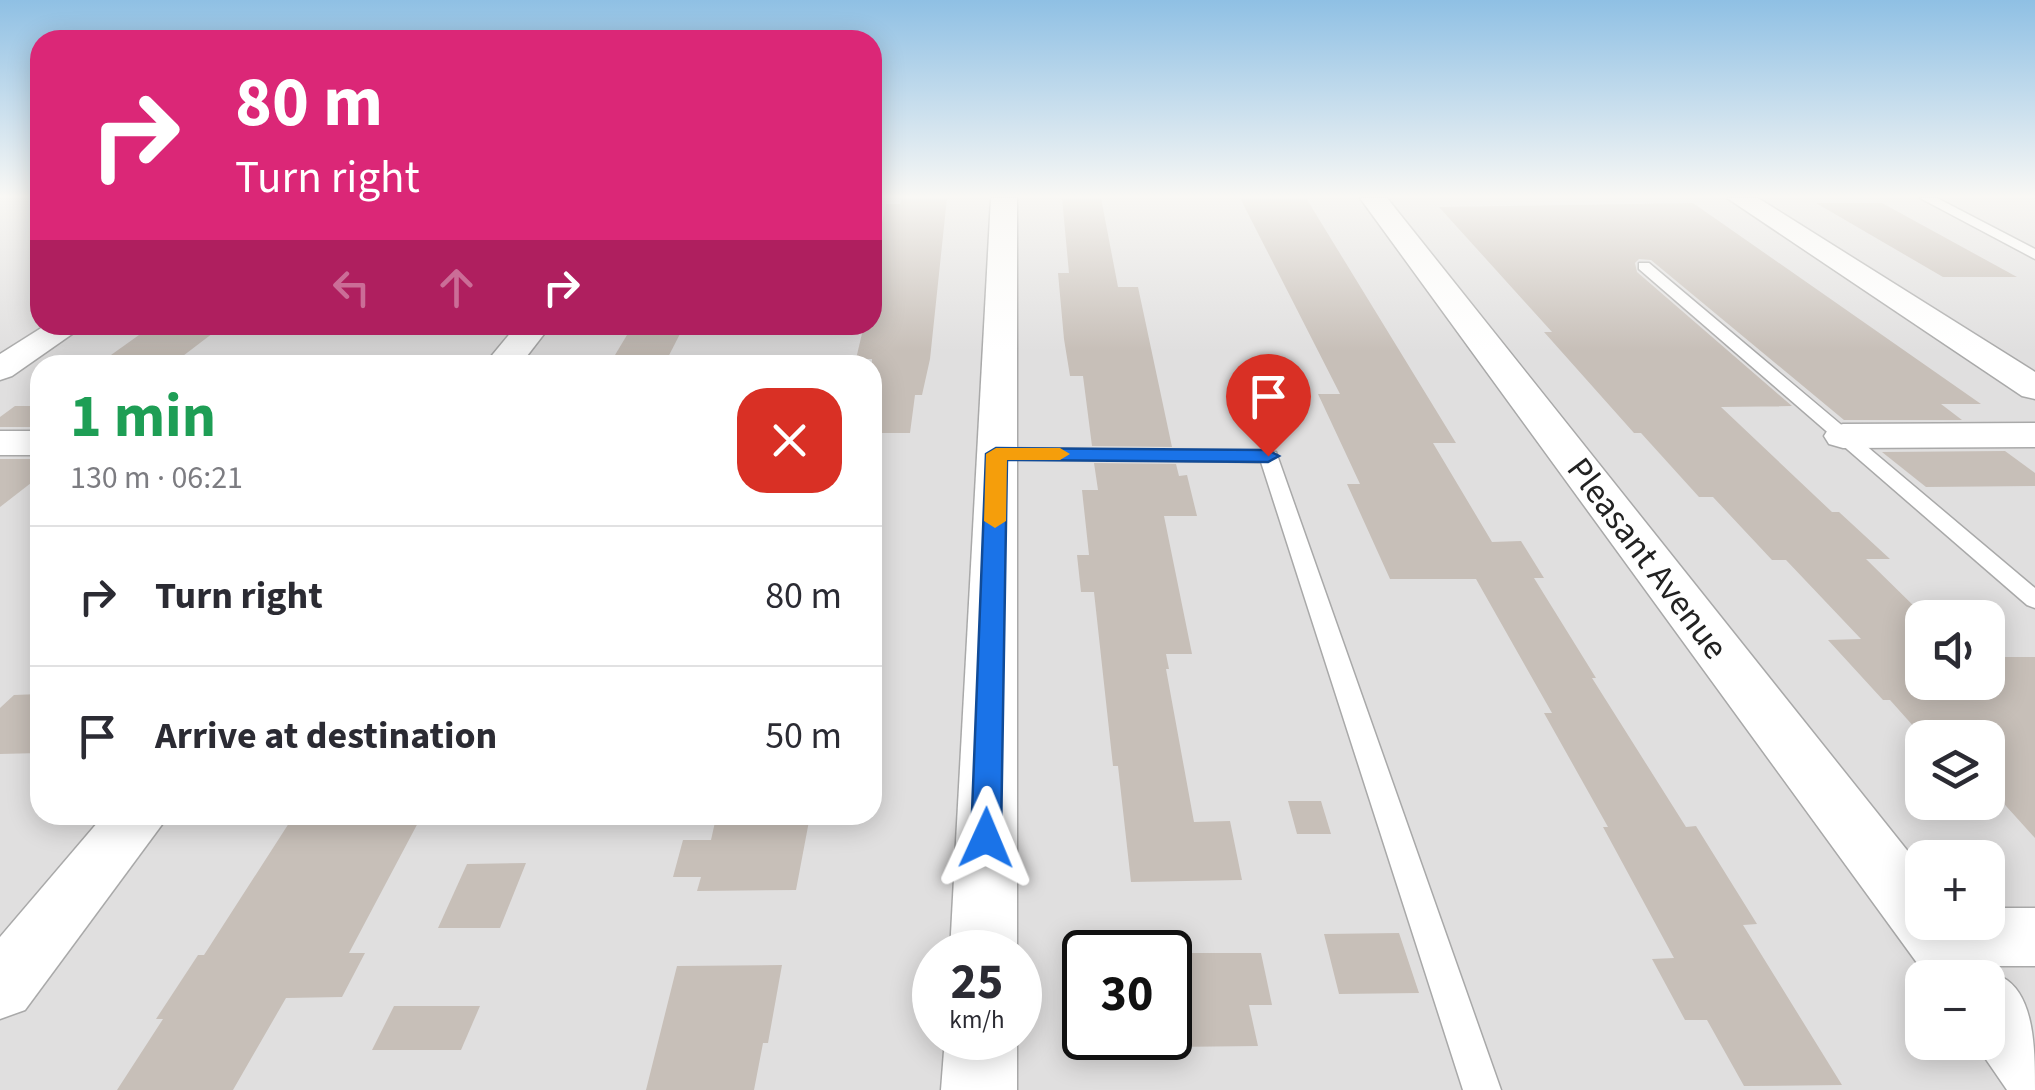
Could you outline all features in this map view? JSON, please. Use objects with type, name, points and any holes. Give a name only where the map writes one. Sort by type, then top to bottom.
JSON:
[{"type":"street","points":[[984,930],[1002,249]]},
{"type":"street","name":"Pleasant Avenue","points":[[1411,249],[1905,895]]},
{"type":"street","points":[[1819,249],[2035,388]]},
{"type":"street","points":[[0,368],[53,335]]},
{"type":"street","points":[[510,355],[526,335]]},
{"type":"street","points":[[1843,436],[2035,435]]},
{"type":"street","points":[[0,443],[30,443]]},
{"type":"street","points":[[0,988],[131,825]]},
{"type":"street","points":[[2005,938],[2035,937]]},
{"type":"street","points":[[2005,1027],[2035,1067]]},
{"type":"street","points":[[979,1090],[980,1060]]},
{"type":"lane","points":[[1644,266],[2035,600]]},
{"type":"lane","points":[[996,454],[1268,456],[1482,1090]]},
{"type":"shaded area","points":[[0,249],[30,249],[30,335],[882,335],[882,249],[2035,249],[2035,1090],[0,1090]]},
{"type":"building","points":[[882,249],[942,249],[930,359],[922,395],[915,395],[910,433],[882,433],[882,355],[857,355],[862,335],[882,335]]},
{"type":"building","points":[[1067,249],[1111,249],[1118,287],[1138,287],[1172,447],[1092,446],[1083,376],[1070,376],[1064,339],[1058,273],[1069,273]]},
{"type":"building","points":[[1266,249],[1337,249],[1456,443],[1433,443],[1492,542],[1521,541],[1544,578],[1534,578],[1596,678],[1592,678],[1686,827],[1696,826],[1757,924],[1743,925],[1842,1085],[1744,1086],[1707,1020],[1685,1020],[1652,959],[1674,958],[1603,827],[1608,827],[1544,713],[1552,713],[1476,579],[1390,579],[1347,484],[1360,484],[1318,394],[1340,394]]},
{"type":"building","points":[[1477,249],[1759,249],[1981,404],[1941,404],[1962,420],[1844,420],[1651,260],[1639,259],[1635,263],[1637,272],[1792,406],[1721,407],[1832,512],[1839,512],[1890,559],[1866,559],[1908,600],[1905,700],[2005,700],[2005,657],[2035,657],[2035,838],[2005,805],[2005,720],[1908,720],[1890,700],[1883,700],[1828,640],[1861,639],[1786,560],[1772,560],[1713,497],[1699,497],[1641,433],[1634,433],[1544,332],[1552,332]]},
{"type":"building","points":[[1895,249],[1966,249],[2017,277],[1943,277]]},
{"type":"building","points":[[139,335],[210,335],[184,355],[111,355]]},
{"type":"building","points":[[627,335],[679,335],[669,355],[615,355]]},
{"type":"building","points":[[15,406],[30,406],[30,427],[0,427],[0,417]]},
{"type":"building","points":[[2005,451],[2035,473],[2035,486],[1926,487],[1882,452]]},
{"type":"building","points":[[0,459],[30,459],[30,484],[0,507]]},
{"type":"building","points":[[1094,463],[1176,464],[1179,476],[1187,475],[1197,516],[1164,516],[1192,654],[1166,654],[1166,669],[1194,822],[1230,821],[1242,880],[1131,882],[1118,766],[1113,766],[1094,592],[1081,592],[1077,555],[1089,555],[1082,490],[1098,490]]},
{"type":"building","points":[[30,694],[30,753],[0,754],[0,708],[14,695]]},
{"type":"building","points":[[1288,801],[1321,801],[1331,834],[1297,834]]},
{"type":"building","points":[[288,825],[417,825],[349,953],[365,953],[342,997],[286,998],[233,1090],[117,1090],[163,1019],[156,1019],[198,955],[204,955]]},
{"type":"building","points":[[714,825],[808,825],[796,890],[697,891],[701,877],[673,877],[683,840],[711,840]]},
{"type":"building","points":[[526,863],[500,928],[438,928],[467,864]]},
{"type":"building","points":[[1399,933],[1419,993],[1339,994],[1324,934]]},
{"type":"building","points":[[1192,953],[1261,953],[1272,1005],[1249,1005],[1258,1046],[1192,1047]]},
{"type":"building","points":[[782,965],[768,1043],[763,1043],[754,1090],[646,1090],[677,966]]},
{"type":"building","points":[[394,1006],[480,1006],[461,1050],[372,1050]]},
{"type":"slow traffic","points":[[995,521],[996,454],[1060,454]]},
{"type":"route","points":[[986,838],[996,454],[1268,456]]}]
